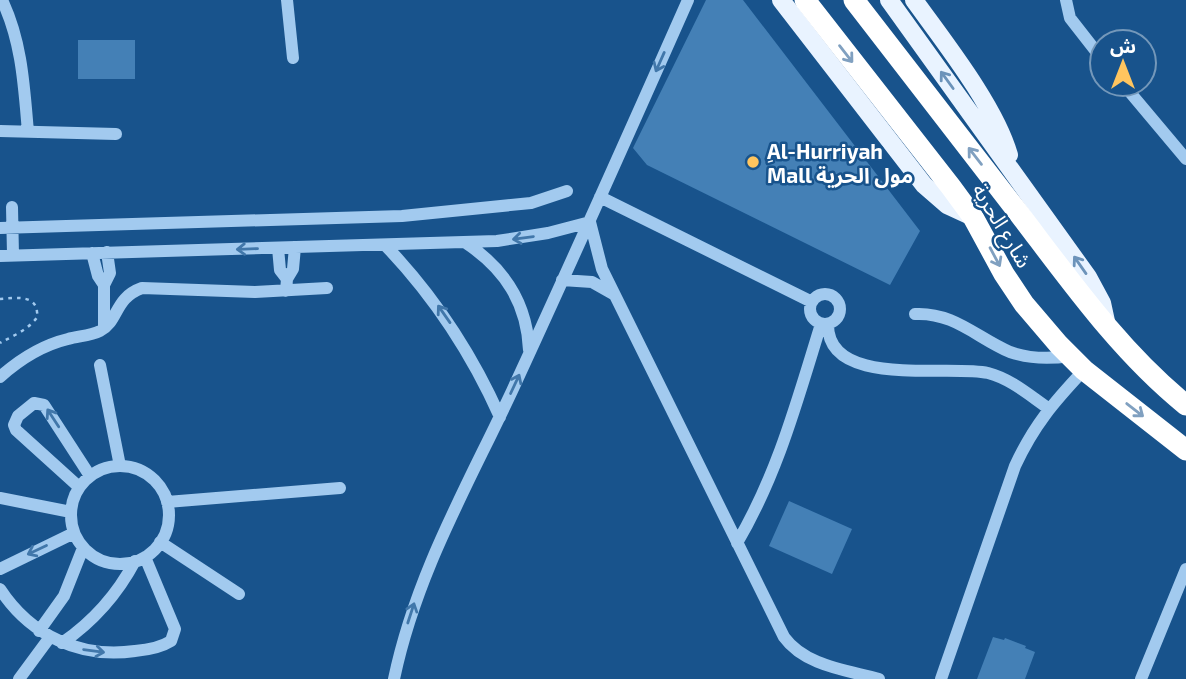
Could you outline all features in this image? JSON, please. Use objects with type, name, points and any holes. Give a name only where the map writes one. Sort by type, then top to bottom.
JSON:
[{"type":"highway","name":"شارع الحرية","points":[[804,0],[973,217],[1024,304],[1077,363],[1186,450]]},
{"type":"highway","name":"شارع الحرية","points":[[854,0],[1107,326],[1163,386],[1186,405]]},
{"type":"main road","points":[[781,0],[924,186],[947,205],[973,217]]},
{"type":"main road","points":[[889,0],[1088,277],[1102,303],[1107,326]]},
{"type":"main road","points":[[915,0],[997,124],[1014,172]]},
{"type":"street","points":[[2,0],[6,27],[23,72],[27,132]]},
{"type":"street","points":[[288,0],[293,58]]},
{"type":"street","points":[[394,679],[400,649],[419,588],[590,222],[688,0]]},
{"type":"street","points":[[1066,0],[1070,18],[1088,41]]},
{"type":"street","points":[[1135,98],[1186,159]]},
{"type":"street","points":[[0,131],[116,134]]},
{"type":"street","points":[[6,228],[402,216],[531,203],[567,191]]},
{"type":"street","points":[[600,197],[811,302]]},
{"type":"street","points":[[12,207],[6,228],[6,255],[466,243],[527,238],[590,222]]},
{"type":"street","points":[[590,222],[599,261],[784,636],[794,649],[815,661],[879,679]]},
{"type":"street","points":[[466,243],[496,266],[508,281],[524,316],[529,354]]},
{"type":"street","points":[[384,245],[422,285],[456,333],[500,417]]},
{"type":"street","points":[[286,285],[293,270],[295,247]]},
{"type":"street","points":[[278,248],[280,270],[286,285]]},
{"type":"street","points":[[104,328],[104,285],[110,273],[107,252]]},
{"type":"street","points":[[92,253],[98,276],[104,285]]},
{"type":"street","points":[[562,280],[592,282],[618,297]]},
{"type":"street","points":[[0,377],[16,364],[49,346],[98,332],[104,328],[127,295],[142,288],[286,285],[327,288]]},
{"type":"street","points":[[737,543],[780,454],[824,325],[839,317],[839,303],[835,298],[822,294],[811,302]]},
{"type":"street","points":[[811,302],[811,316],[824,325],[832,345],[841,354],[854,360],[891,370],[974,371],[989,374],[1013,383],[1048,408]]},
{"type":"street","points":[[915,314],[934,314],[952,319],[1019,355],[1077,363],[1030,436],[1015,466],[941,679]]},
{"type":"street","points":[[100,365],[120,466]]},
{"type":"street","points":[[79,486],[16,430],[14,425],[18,416],[34,403],[44,405],[90,476]]},
{"type":"street","points":[[50,637],[79,631],[108,603],[140,559],[160,542],[168,523],[167,502],[163,492],[150,476],[141,470],[120,466],[99,470],[79,486],[71,512],[74,533],[83,548],[107,562],[140,559]]},
{"type":"street","points":[[167,502],[340,488]]},
{"type":"street","points":[[1,499],[71,512]]},
{"type":"street","points":[[0,569],[74,533]]},
{"type":"street","points":[[160,542],[239,594]]},
{"type":"street","points":[[19,679],[50,637],[83,548]]},
{"type":"street","points":[[0,589],[20,615],[50,637],[77,648],[110,653],[143,650],[171,641],[175,629],[140,559]]},
{"type":"street","points":[[1141,679],[1186,569]]},
{"type":"path","points":[[0,299],[24,298],[33,302],[38,309],[37,318],[30,325],[0,343]]},
{"type":"building","points":[[706,0],[743,0],[920,231],[890,285],[647,165],[633,148]]},
{"type":"building","points":[[78,40],[135,40],[135,79],[78,79]]},
{"type":"building","points":[[789,501],[852,529],[832,574],[769,546]]},
{"type":"building","points":[[993,637],[1005,638],[1035,652],[1025,679],[977,679]]},
{"type":"place","name":"ِAl-Hurriyah Mall مول الحرية","points":[[753,162]]}]
